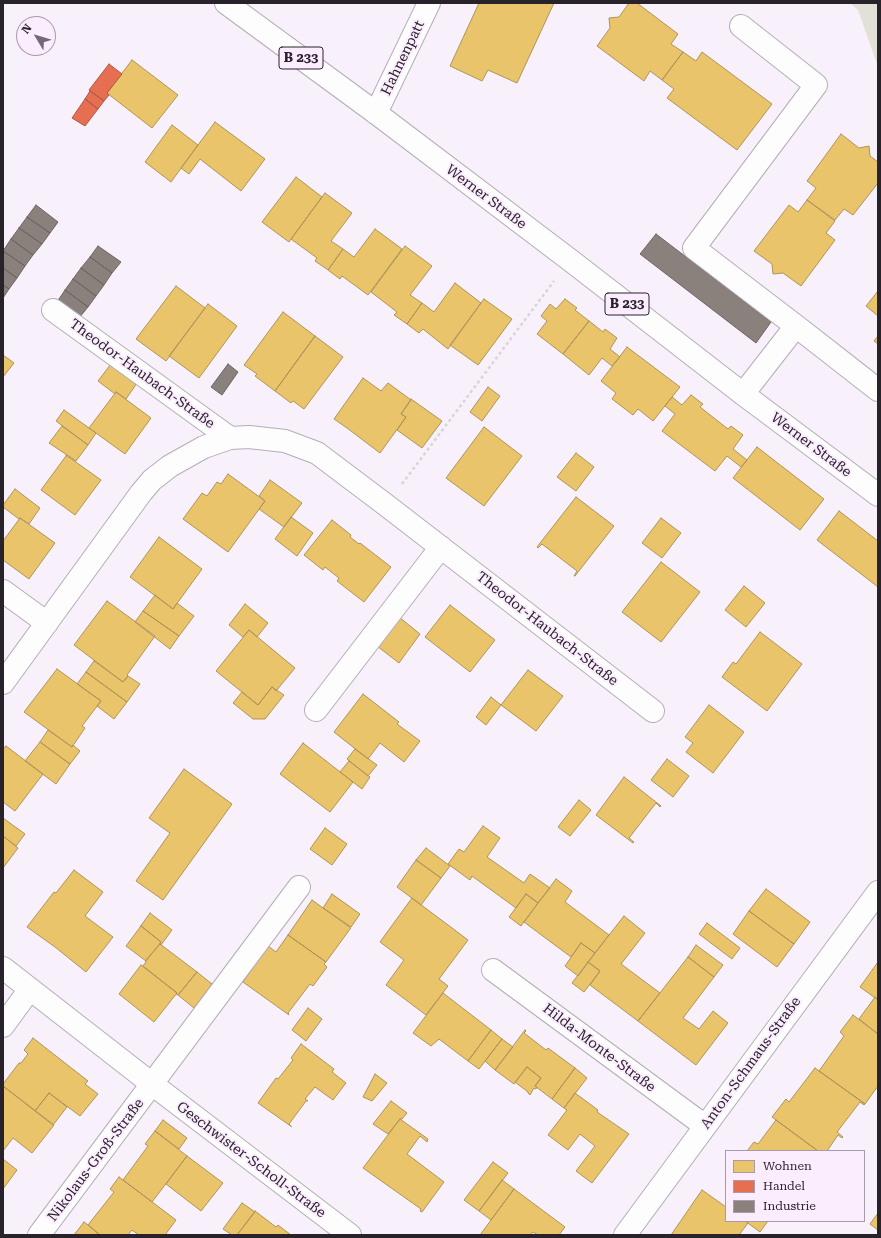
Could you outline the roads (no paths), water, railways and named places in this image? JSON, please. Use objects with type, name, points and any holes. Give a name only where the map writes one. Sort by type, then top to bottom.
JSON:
[{"type":"street","name":"Werner Straße","points":[[226,3],[570,260],[743,394],[878,495]]},
{"type":"street","name":"Hahnenpatt","points":[[376,114],[429,3]]},
{"type":"street","points":[[741,26],[816,85],[694,248],[878,390]]},
{"type":"street","name":"Theodor-Haubach-Straße","points":[[53,310],[230,438]]},
{"type":"street","points":[[743,394],[796,326]]},
{"type":"street","name":"Theodor-Haubach-Straße","points":[[3,683],[152,480],[185,456],[204,447],[230,438],[249,437],[285,441],[317,453],[654,712]]},
{"type":"street","points":[[316,710],[441,547]]},
{"type":"street","points":[[3,591],[47,623]]},
{"type":"street","points":[[152,1084],[299,888]]},
{"type":"street","name":"Anton-Schmaus-Straße","points":[[625,1235],[878,892]]},
{"type":"street","name":"Geschwister-Scholl-Straße","points":[[3,968],[350,1235]]},
{"type":"street","name":"Hilda-Monte-Straße","points":[[493,970],[705,1126]]},
{"type":"street","points":[[3,1026],[30,989]]},
{"type":"street","name":"Nikolaus-Groß-Straße","points":[[39,1235],[152,1084]]}]
